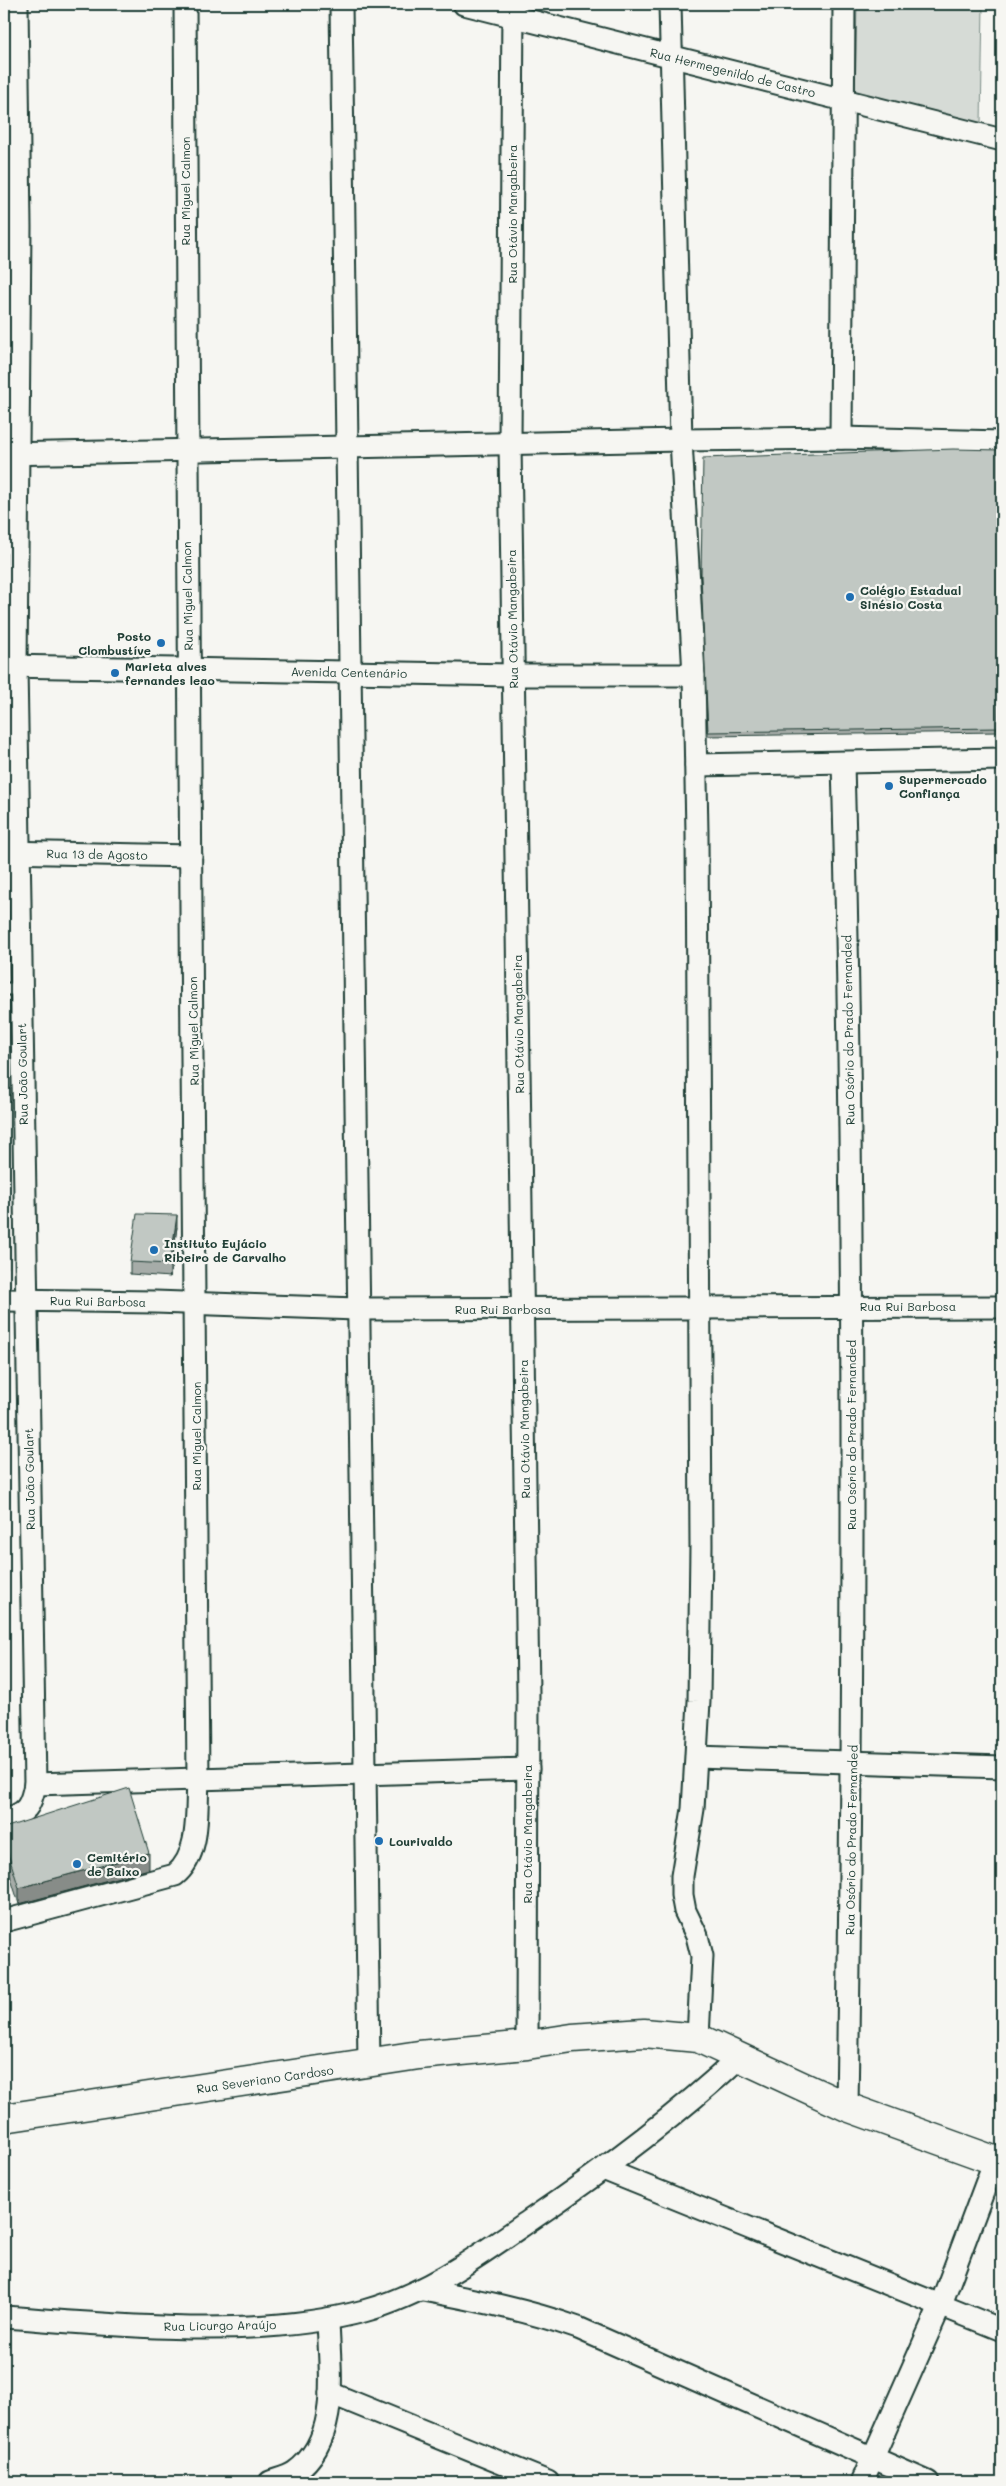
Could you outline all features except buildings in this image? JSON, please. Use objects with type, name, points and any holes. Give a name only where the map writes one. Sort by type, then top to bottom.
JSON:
[{"type":"street","name":"Rua João Goulart","points":[[4,1819],[24,1812],[31,1804],[35,1784],[26,1300],[12,989],[10,667],[12,226],[17,4]]},
{"type":"street","name":"Rua Miguel Calmon","points":[[4,1921],[175,1875],[186,1866],[192,1852],[198,1780],[191,856],[185,452],[186,4]]},
{"type":"street","points":[[341,4],[352,671],[357,1309],[369,2064]]},
{"type":"street","name":"Rua Hermegenildo de Castro","points":[[464,4],[513,10],[670,57],[1002,140]]},
{"type":"street","points":[[670,4],[681,440],[694,675],[696,765],[701,1556],[697,1757],[693,1809],[682,1876],[682,1895],[685,1910],[697,1936],[702,1956],[698,2038]]},
{"type":"street","points":[[841,438],[844,4]]},
{"type":"street","name":"Rua Otávio Mangabeira","points":[[513,10],[510,442],[528,1769],[527,2045]]},
{"type":"street","points":[[11,454],[185,452],[510,442],[841,438],[1002,442]]},
{"type":"street","name":"Avenida Centenário","points":[[10,667],[513,675],[694,675]]},
{"type":"street","points":[[696,765],[1002,759]]},
{"type":"street","name":"Rua Osório do Prado Fernanded","points":[[843,763],[850,1306],[853,1763],[847,2107]]},
{"type":"street","name":"Rua 13 de Agosto","points":[[11,852],[191,856]]},
{"type":"street","name":"Rua Rui Barbosa","points":[[4,1300],[195,1303],[357,1309],[1002,1307]]},
{"type":"street","points":[[697,1757],[1002,1767]]},
{"type":"street","points":[[35,1784],[528,1769]]},
{"type":"street","name":"Rua Severiano Cardoso","points":[[4,2118],[419,2055],[527,2045],[615,2034],[644,2033],[698,2038],[847,2107],[999,2162]]},
{"type":"street","name":"Rua Licurgo Araújo","points":[[4,2317],[128,2326],[198,2327],[250,2326],[328,2319],[365,2311],[423,2290],[469,2262],[555,2203],[678,2112],[740,2057]]},
{"type":"street","points":[[862,2482],[941,2304],[999,2162]]},
{"type":"street","points":[[603,2168],[1002,2330]]},
{"type":"street","points":[[423,2290],[537,2313],[578,2328],[872,2459],[928,2482]]},
{"type":"street","points":[[270,2482],[294,2472],[314,2454],[326,2426],[330,2393],[328,2319]]},
{"type":"street","points":[[330,2393],[548,2482]]},
{"type":"shaded area","points":[[857,4],[983,4],[981,124],[855,94]]},
{"type":"shaded area","points":[[5,862],[11,1268],[4,1268]]},
{"type":"place","name":"Colégio Estadual Sinésio Costa","points":[[850,597]]},
{"type":"place","name":"Posto Clombustíve","points":[[161,643]]},
{"type":"place","name":"Marieta alves fernandes leao","points":[[115,673]]},
{"type":"place","name":"Supermercado Confiança","points":[[889,786]]},
{"type":"place","name":"Instituto Eujácio Ribeiro de Carvalho","points":[[154,1250]]},
{"type":"place","name":"Lourivaldo","points":[[379,1841]]},
{"type":"place","name":"Cemitério de Baixo","points":[[77,1864]]}]
